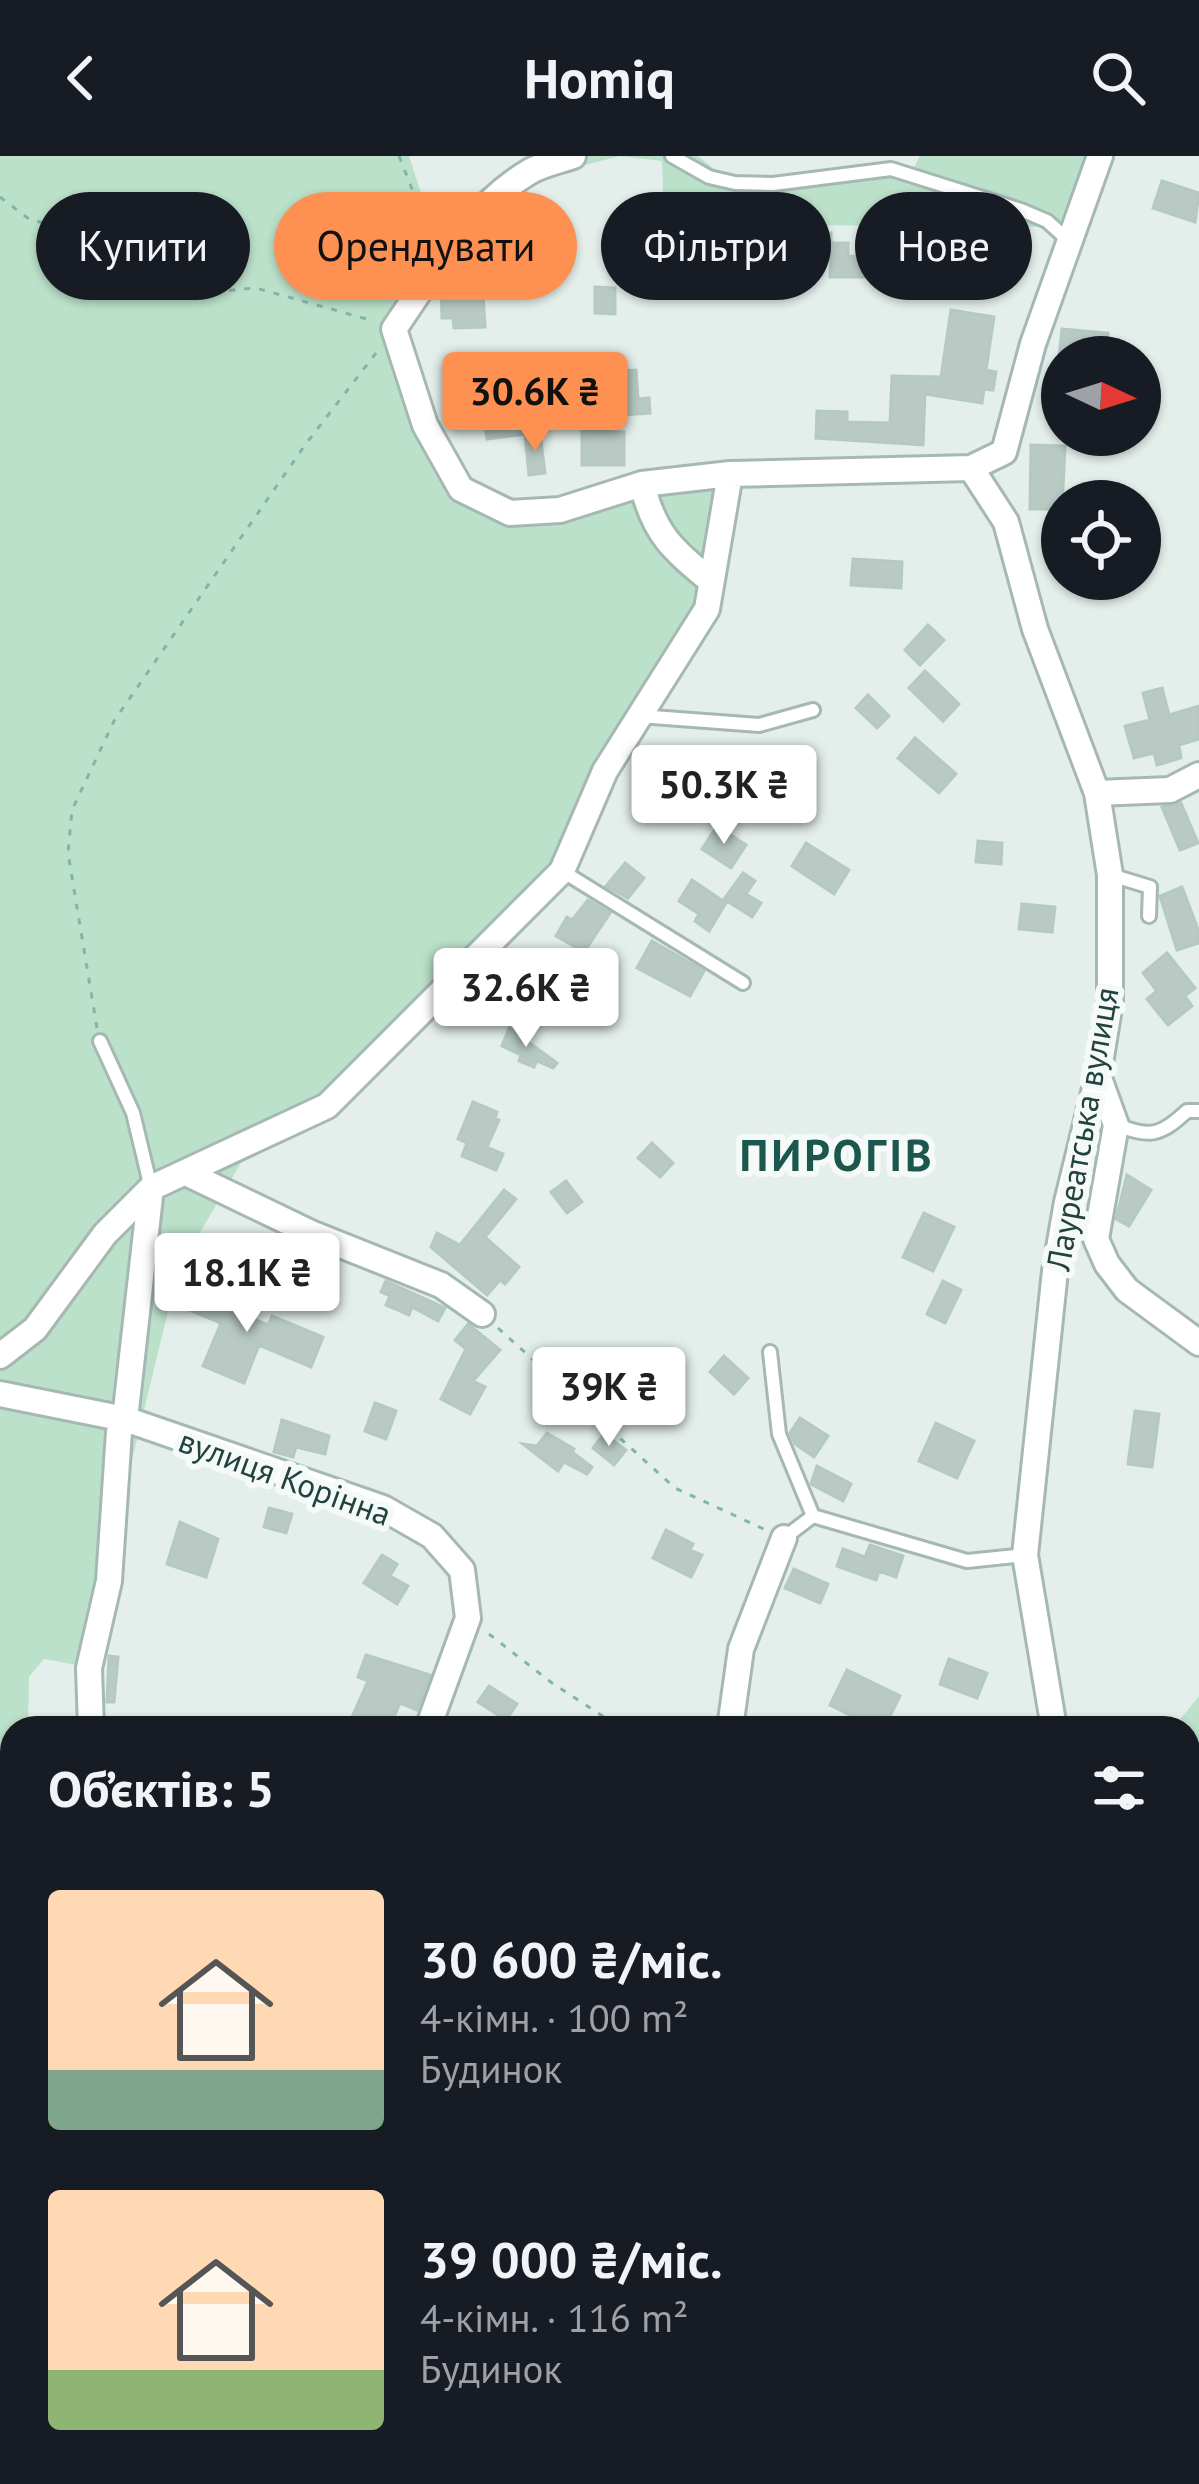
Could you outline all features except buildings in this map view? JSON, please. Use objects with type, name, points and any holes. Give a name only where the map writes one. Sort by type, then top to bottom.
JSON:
[{"type":"street","points":[[504,192],[531,170],[573,156]]},
{"type":"street","points":[[414,300],[394,329],[425,425],[461,489],[510,513],[560,509],[642,484],[730,474],[971,468],[1004,452],[1034,344],[1100,156]]},
{"type":"street","name":"Лауреатська вулиця","points":[[971,468],[1006,522],[1035,629],[1097,793],[1110,875],[1110,1001],[1055,1271],[1025,1555],[1052,1716]]},
{"type":"street","points":[[0,1356],[35,1329],[105,1234],[152,1188],[327,1106],[562,871],[604,771],[706,609],[730,474]]},
{"type":"street","points":[[642,484],[651,521],[678,555],[711,581]]},
{"type":"street","points":[[1097,793],[1147,794],[1170,790],[1199,776]]},
{"type":"street","points":[[1098,1076],[1116,1125],[1096,1239],[1127,1290],[1199,1342]]},
{"type":"street","points":[[186,1173],[314,1234],[441,1286],[482,1314]]},
{"type":"street","points":[[91,1716],[89,1668],[109,1580],[119,1432],[125,1419],[152,1188]]},
{"type":"street","name":"вулиця Корінна","points":[[0,1394],[125,1419],[383,1508],[432,1536],[462,1570],[468,1618]]},
{"type":"street","points":[[732,1716],[741,1649],[784,1538]]},
{"type":"street","points":[[432,1716],[468,1618]]},
{"type":"lane","points":[[672,156],[709,177],[735,183],[824,179],[891,169],[1021,210],[1047,221],[1069,241]]},
{"type":"lane","points":[[640,716],[759,724],[813,710]]},
{"type":"lane","points":[[562,871],[743,983]]},
{"type":"lane","points":[[1110,875],[1150,887],[1149,916]]},
{"type":"lane","points":[[100,1041],[133,1113],[152,1188]]},
{"type":"lane","points":[[1116,1125],[1147,1136],[1168,1129],[1187,1111],[1199,1111]]},
{"type":"lane","points":[[770,1352],[779,1434],[813,1516]]},
{"type":"lane","points":[[813,1516],[967,1561],[1025,1555]]},
{"type":"lane","points":[[784,1538],[813,1516]]},
{"type":"path","points":[[399,156],[413,192]]},
{"type":"path","points":[[0,197],[29,219],[88,235],[162,285],[200,293],[256,288],[346,310],[394,329],[305,445],[114,722],[72,810],[68,853],[100,1041]]},
{"type":"path","points":[[482,1314],[675,1488],[784,1538]]},
{"type":"path","points":[[468,1618],[603,1716]]},
{"type":"green space","points":[[0,156],[409,156],[421,192],[274,192],[274,300],[417,300],[394,329],[461,489],[509,513],[730,474],[707,609],[562,871],[327,1106],[165,1184],[242,1161],[178,1270],[82,1666],[44,1659],[29,1677],[28,1716],[0,1716]]},
{"type":"green space","points":[[550,156],[620,156],[524,181],[513,192],[505,192]]},
{"type":"green space","points":[[620,156],[698,156],[722,175],[751,181],[914,167],[920,156],[1100,156],[1069,241],[1032,227],[1032,192],[855,192],[855,226],[831,225],[831,192],[663,192],[662,161]]},
{"type":"green space","points":[[1199,1696],[1199,1716],[1183,1716]]},
{"type":"district","name":"ПИРОГІВ","points":[[837,1155]]}]
